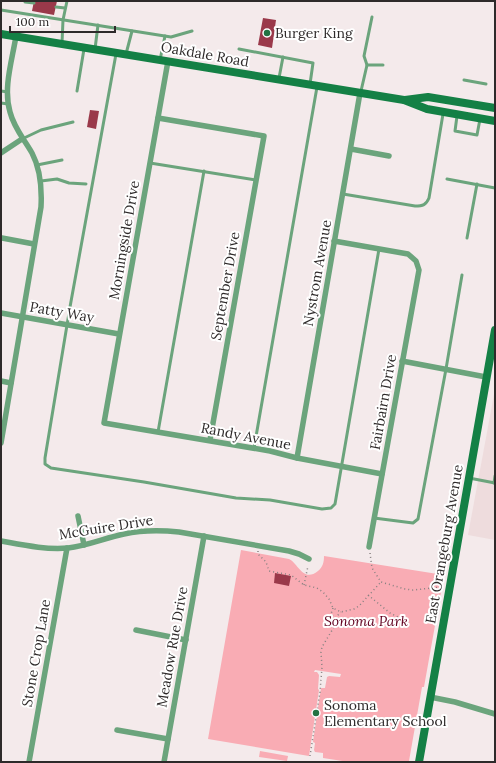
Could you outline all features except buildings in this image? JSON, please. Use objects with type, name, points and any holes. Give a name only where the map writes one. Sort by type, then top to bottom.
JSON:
[{"type":"main road","name":"Oakdale Road","points":[[1,34],[404,100],[427,109],[495,121]]},
{"type":"main road","name":"Oakdale Road","points":[[404,100],[428,97],[495,108]]},
{"type":"main road","name":"East Orangeburg Avenue","points":[[419,762],[495,330]]},
{"type":"street","points":[[1,443],[41,206],[41,181],[37,165],[12,120],[8,104],[8,84],[16,36]]},
{"type":"street","name":"Morningside Drive","points":[[104,423],[158,118],[164,60]]},
{"type":"street","name":"Nystrom Avenue","points":[[296,458],[360,93]]},
{"type":"street","name":"September Drive","points":[[158,118],[264,136],[210,440]]},
{"type":"street","points":[[1,153],[22,139]]},
{"type":"street","points":[[351,149],[389,156]]},
{"type":"street","points":[[2,238],[34,244]]},
{"type":"street","points":[[334,241],[379,249]]},
{"type":"street","name":"Fairbairn Drive","points":[[369,547],[419,270],[416,261],[408,254],[379,249]]},
{"type":"street","name":"Patty Way","points":[[1,313],[119,334]]},
{"type":"street","points":[[402,362],[486,377]]},
{"type":"street","points":[[1,381],[11,382]]},
{"type":"street","name":"Randy Avenue","points":[[104,423],[254,448],[296,458],[382,474]]},
{"type":"street","points":[[78,516],[84,545]]},
{"type":"street","name":"McGuire Drive","points":[[1,541],[38,548],[67,548],[124,534],[151,530],[179,532],[259,545],[299,554],[309,560]]},
{"type":"street","name":"Meadow Rue Drive","points":[[164,762],[204,536]]},
{"type":"street","name":"Stone Crop Lane","points":[[29,762],[67,548]]},
{"type":"street","points":[[136,630],[186,640]]},
{"type":"street","points":[[430,697],[455,702],[495,714]]},
{"type":"street","points":[[117,730],[168,739]]},
{"type":"lane","points":[[62,44],[63,20],[67,1]]},
{"type":"lane","points":[[25,2],[34,3]]},
{"type":"lane","points":[[56,7],[65,8]]},
{"type":"lane","points":[[1,10],[171,37],[192,31]]},
{"type":"lane","points":[[360,93],[366,65],[364,56],[372,17]]},
{"type":"lane","points":[[95,49],[98,25]]},
{"type":"lane","points":[[126,54],[132,31]]},
{"type":"lane","points":[[164,60],[165,36]]},
{"type":"lane","points":[[77,91],[84,47]]},
{"type":"lane","points":[[239,49],[313,63],[313,86],[254,448]]},
{"type":"lane","points":[[117,52],[68,325],[45,464],[51,468],[236,498],[270,500],[322,509],[331,508],[335,504],[379,249]]},
{"type":"lane","points":[[279,80],[282,57]]},
{"type":"lane","points":[[366,65],[383,65]]},
{"type":"lane","points":[[464,80],[486,84]]},
{"type":"lane","points":[[1,91],[8,92]]},
{"type":"lane","points":[[1,103],[8,104]]},
{"type":"lane","points":[[343,194],[423,206],[429,198],[443,112]]},
{"type":"lane","points":[[457,114],[455,131],[477,135],[480,118]]},
{"type":"lane","points":[[22,139],[41,130],[74,122]]},
{"type":"lane","points":[[37,165],[62,160]]},
{"type":"lane","points":[[150,163],[256,180]]},
{"type":"lane","points":[[158,432],[204,171]]},
{"type":"lane","points":[[41,181],[57,179],[86,184]]},
{"type":"lane","points":[[447,179],[495,188]]},
{"type":"lane","points":[[467,238],[477,184]]},
{"type":"lane","points":[[374,518],[406,523],[413,523],[418,519],[462,275]]},
{"type":"lane","points":[[469,478],[494,483],[495,476]]},
{"type":"path","points":[[259,545],[258,554],[266,562],[269,571],[291,575],[304,585],[317,588],[323,592],[333,608],[341,612]]},
{"type":"path","points":[[369,547],[372,568],[382,582],[413,590],[433,587],[450,588]]},
{"type":"path","points":[[304,585],[309,560]]},
{"type":"path","points":[[310,756],[320,692],[322,647],[334,627],[335,618],[341,612],[354,609],[364,602],[368,595],[382,582]]},
{"type":"path","points":[[368,595],[390,613],[400,618]]},
{"type":"path","points":[[333,608],[330,614],[335,618]]},
{"type":"shaded area","points":[[495,389],[495,540],[468,535]]},
{"type":"green space","name":"Sonoma Park","points":[[241,550],[289,559],[301,571],[308,575],[313,574],[320,569],[323,564],[324,556],[444,575],[409,761],[349,762],[323,758],[323,753],[315,752],[315,743],[313,742],[321,688],[325,688],[327,677],[340,677],[341,674],[315,670],[314,672],[317,672],[319,675],[319,690],[309,756],[208,739]]},
{"type":"green space","points":[[260,751],[288,756],[287,761],[259,757]]},
{"type":"place","name":"Burger King","points":[[267,33]]},
{"type":"place","name":"Sonoma Elementary School","points":[[316,713]]}]
